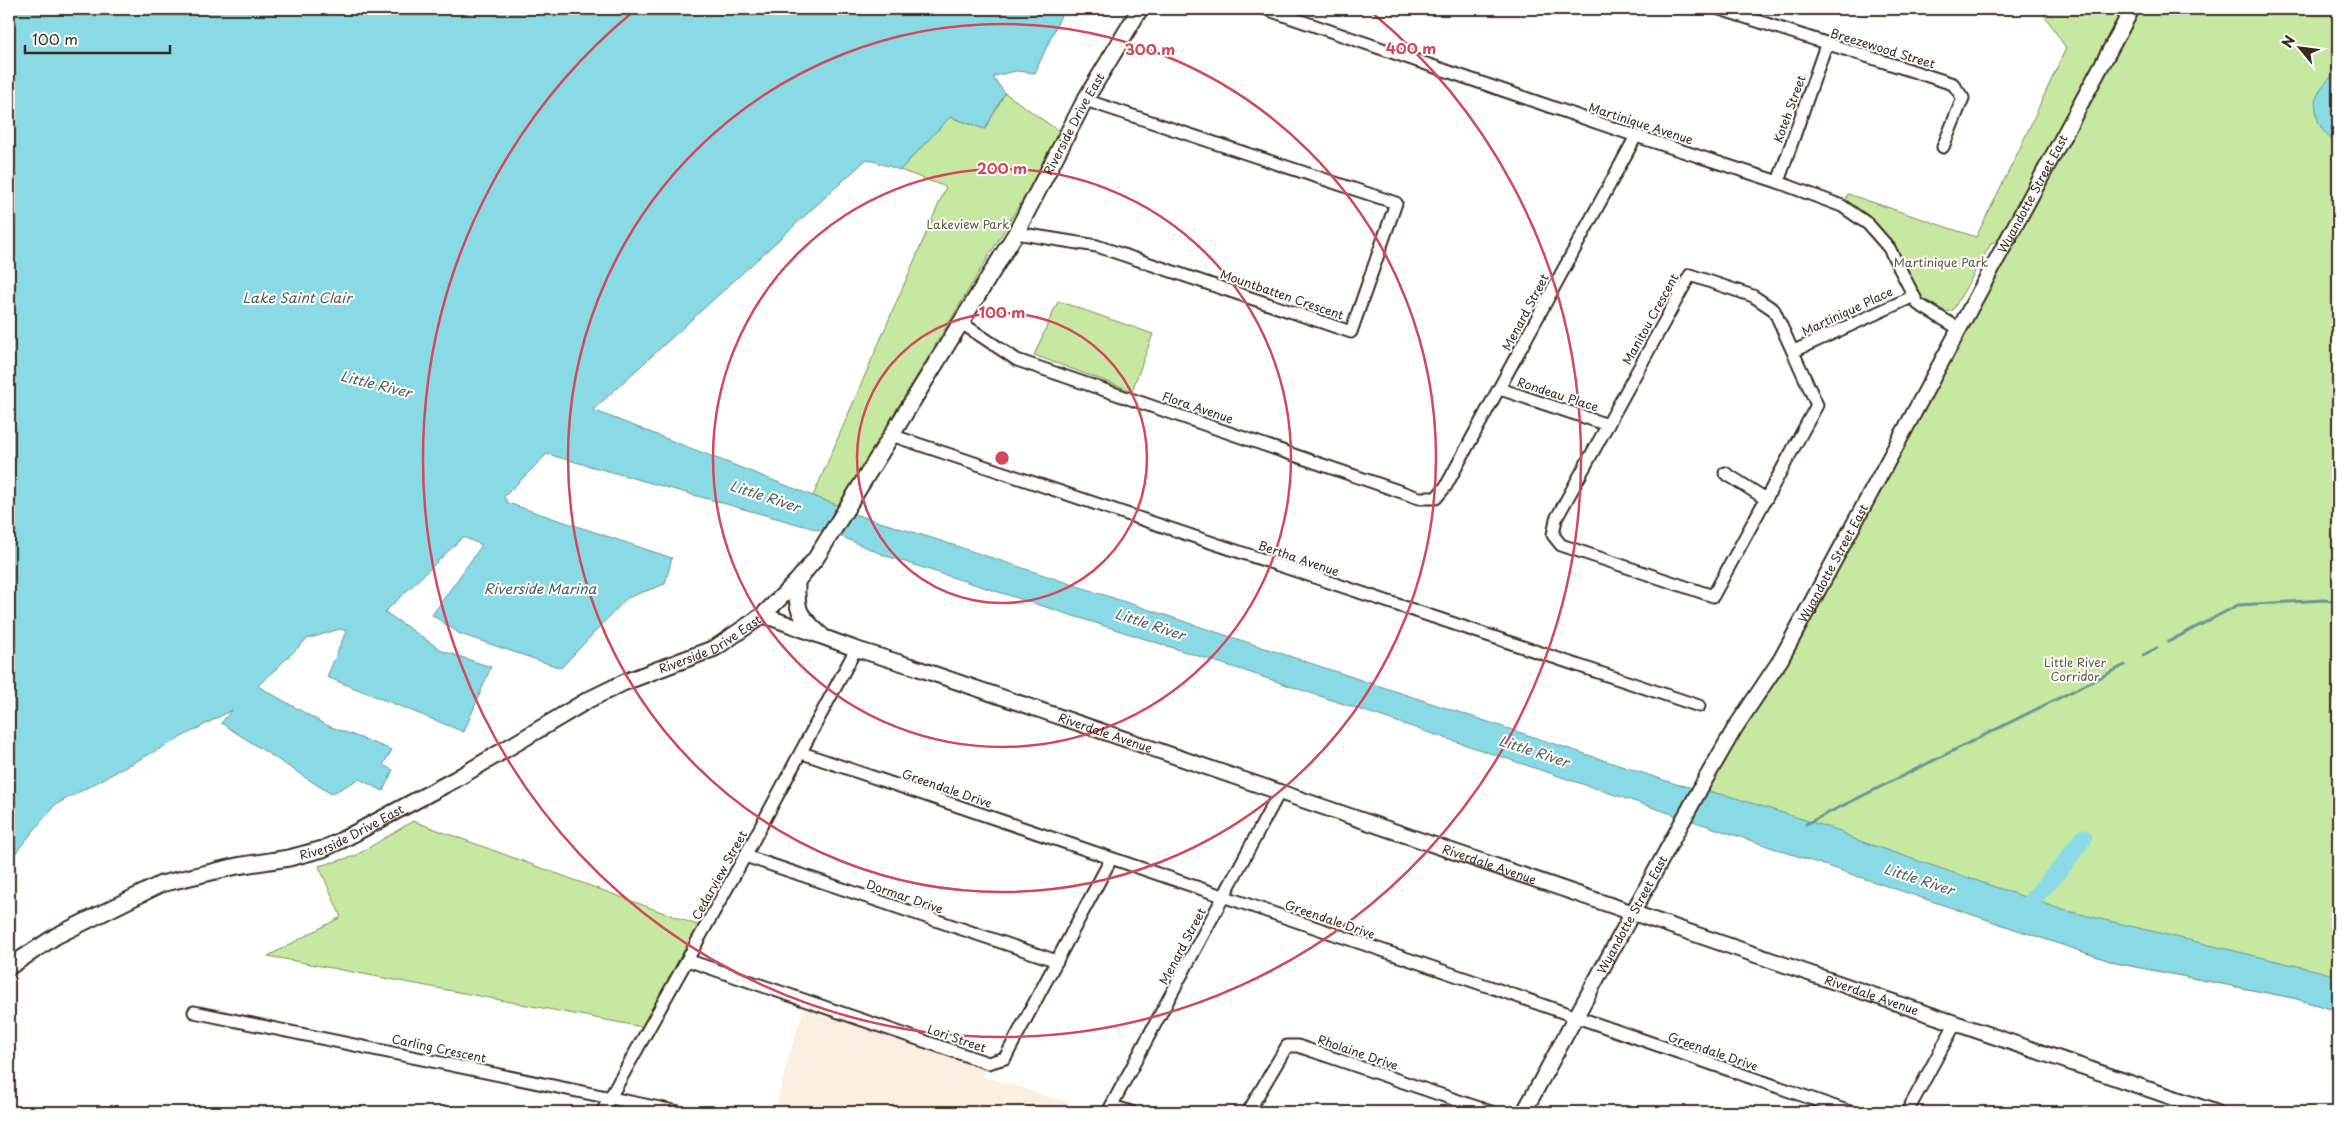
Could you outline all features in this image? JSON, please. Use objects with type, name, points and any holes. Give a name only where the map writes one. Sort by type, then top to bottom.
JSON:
[{"type":"main road","name":"Riverside Drive East","points":[[9,967],[56,936],[161,884],[237,866],[288,858],[323,849],[491,758],[588,700],[625,682],[715,648],[763,615],[797,581],[816,558],[1016,233],[1085,100],[1140,9]]},
{"type":"main road","points":[[797,581],[798,607],[802,617],[822,636]]},
{"type":"main road","points":[[491,758],[534,742],[581,715]]},
{"type":"street","name":"Martinique Avenue","points":[[1266,9],[1636,136],[1778,182],[1842,206],[1868,224],[1889,248],[1912,297],[1918,304],[1958,328]]},
{"type":"street","name":"Breezewood Street","points":[[1720,9],[1826,45],[1953,84],[1963,98],[1943,147]]},
{"type":"street","name":"Wyandotte Street East","points":[[1524,1112],[1735,728],[1781,659],[1958,328],[2132,9]]},
{"type":"street","name":"Koteh Street","points":[[1778,182],[1826,45]]},
{"type":"street","name":"Mountbatten Crescent","points":[[1016,233],[1097,246],[1351,332],[1396,203],[1085,100]]},
{"type":"street","name":"Menard Street","points":[[1436,498],[1446,486],[1500,389],[1636,136]]},
{"type":"street","name":"Manitou Crescent","points":[[1690,275],[1753,296],[1774,310],[1794,351],[1817,405],[1713,596],[1561,545],[1553,535],[1556,519],[1690,275]]},
{"type":"street","name":"Martinique Place","points":[[1794,351],[1912,297]]},
{"type":"street","name":"Flora Avenue","points":[[960,322],[1017,360],[1419,498],[1436,498]]},
{"type":"street","name":"Rondeau Place","points":[[1500,389],[1608,425]]},
{"type":"street","name":"Bertha Avenue","points":[[891,435],[1699,706]]},
{"type":"street","points":[[1726,473],[1766,499]]},
{"type":"street","name":"Riverdale Avenue","points":[[763,615],[856,649],[911,666],[2215,1112]]},
{"type":"street","name":"Cedarview Street","points":[[602,1112],[745,856],[856,649]]},
{"type":"street","name":"Greendale Drive","points":[[802,752],[1850,1112]]},
{"type":"street","name":"Menard Street","points":[[1110,1109],[1280,792]]},
{"type":"street","name":"Dormar Drive","points":[[745,856],[1057,961]]},
{"type":"street","name":"Lori Street","points":[[687,960],[988,1063],[1005,1058],[1111,858]]},
{"type":"street","name":"Carling Crescent","points":[[194,1012],[679,1112]]},
{"type":"street","points":[[1908,1112],[1955,1024]]},
{"type":"street","name":"Rholaine Drive","points":[[1248,1112],[1288,1046],[1298,1046],[1491,1112]]},
{"type":"street","points":[[1110,1109],[1131,1112]]},
{"type":"shaded area","points":[[805,1006],[986,1065],[984,1076],[1098,1112],[775,1112],[787,1062]]},
{"type":"green space","name":"Little River Corridor","points":[[2040,9],[2338,9],[2338,1011],[2293,998],[2116,963],[1685,817],[2003,244],[1992,242],[1953,310],[1946,312],[1922,298],[1890,240],[1876,223],[1845,201],[1848,194],[1976,237],[2066,48]]},
{"type":"green space","name":"Lakeview Park","points":[[1005,93],[1063,132],[839,506],[813,496],[946,187],[900,170],[950,117],[985,129]]},
{"type":"green space","points":[[1058,301],[1153,334],[1132,391],[1034,355]]},
{"type":"green space","points":[[413,821],[700,926],[648,1028],[268,956],[341,917],[319,866],[355,856]]},
{"type":"water","name":"Lake Saint Clair","points":[[9,9],[1064,9],[1035,73],[1016,71],[994,76],[994,79],[1005,93],[985,129],[950,117],[900,170],[867,159],[593,410],[839,506],[854,514],[935,539],[1676,784],[1729,796],[1840,831],[1854,839],[2063,910],[2338,976],[2338,1011],[2293,998],[2116,963],[1245,671],[886,556],[840,536],[547,454],[504,497],[508,503],[672,558],[665,584],[627,598],[561,668],[460,634],[432,615],[482,545],[463,537],[385,612],[443,651],[491,667],[464,732],[327,677],[346,631],[340,629],[307,639],[258,686],[324,724],[392,750],[383,765],[393,770],[383,791],[359,779],[331,794],[221,723],[232,710],[55,805],[9,861]]},
{"type":"water","points":[[2338,72],[2338,144],[2324,132],[2317,116],[2316,107],[2320,90]]},
{"type":"waterway","points":[[2168,642],[2238,605],[2325,600],[2338,602]]},
{"type":"waterway","points":[[2143,655],[2157,648]]},
{"type":"waterway","points":[[1806,824],[2125,665]]},
{"type":"waterway","points":[[2020,913],[2062,867],[2083,838]]},
{"type":"park label","name":"Martinique Park","points":[[1941,262]]},
{"type":"water label","name":"Little River","points":[[376,384]]},
{"type":"water label","name":"Little River","points":[[765,496]]},
{"type":"water label","name":"Riverside Marina","points":[[540,588]]},
{"type":"water label","name":"Little River","points":[[1150,624]]},
{"type":"water label","name":"Little River","points":[[1534,751]]},
{"type":"water label","name":"Little River","points":[[1919,879]]}]
